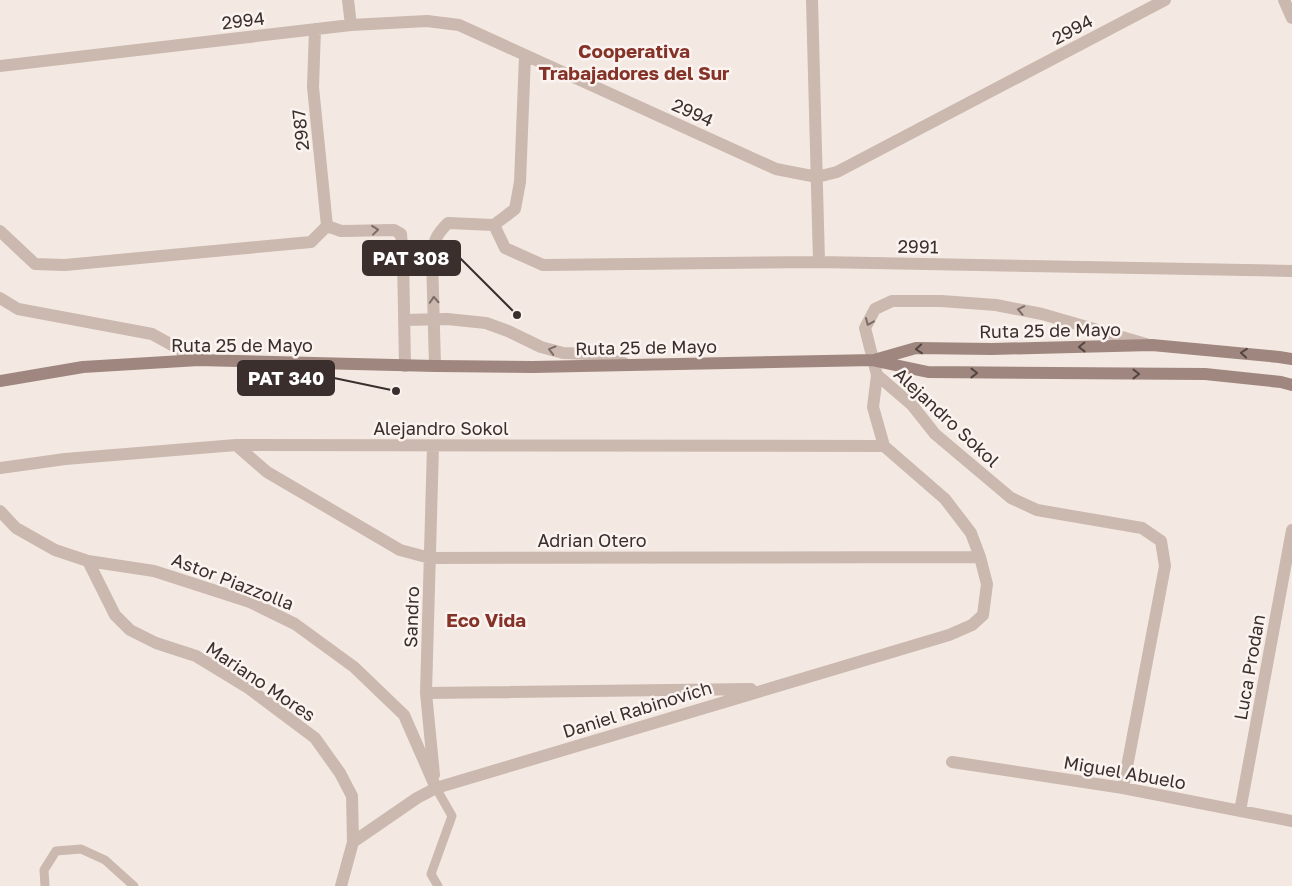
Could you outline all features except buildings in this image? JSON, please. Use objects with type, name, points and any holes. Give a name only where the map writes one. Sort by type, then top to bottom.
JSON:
[{"type":"main road","name":"Ruta 25 de Mayo","points":[[0,381],[83,367],[199,360],[405,366],[533,367],[874,360],[916,348],[992,349],[1152,345],[1279,356],[1292,360]]},
{"type":"main road","points":[[874,360],[928,372],[1205,374],[1281,382],[1292,385]]},
{"type":"street","points":[[348,0],[351,25]]},
{"type":"street","points":[[812,0],[819,262]]},
{"type":"street","name":"2994","points":[[0,66],[351,25],[427,21],[459,25],[776,169],[818,177],[837,172],[1166,0]]},
{"type":"street","points":[[1287,3],[1292,18]]},
{"type":"street","name":"2987","points":[[315,29],[313,87],[327,226]]},
{"type":"street","points":[[435,366],[432,257],[434,240],[448,223],[494,225],[515,208],[520,182],[525,56]]},
{"type":"street","name":"2991","points":[[494,225],[505,248],[543,265],[819,262],[1292,271]]},
{"type":"street","points":[[0,231],[35,264],[65,265],[312,242],[327,226],[341,232],[394,230],[401,234],[404,257],[405,366]]},
{"type":"street","points":[[0,298],[18,309],[152,334],[199,360]]},
{"type":"street","points":[[980,557],[971,533],[945,499],[884,446],[873,406],[877,375],[865,328],[875,309],[892,301],[941,301],[996,305],[1042,314],[1152,345]]},
{"type":"street","points":[[404,320],[468,320],[486,323],[541,347],[563,353],[587,354],[634,365]]},
{"type":"street","name":"Alejandro Sokol","points":[[877,375],[912,405],[935,434],[1011,498],[1037,510],[1142,528],[1161,541],[1165,566],[1123,788]]},
{"type":"street","name":"Alejandro Sokol","points":[[0,468],[65,459],[236,445],[884,446]]},
{"type":"street","name":"Adrian Otero","points":[[236,445],[267,472],[400,550],[430,558],[980,557]]},
{"type":"street","name":"Sandro","points":[[433,446],[426,693],[436,788]]},
{"type":"street","name":"Astor Piazzolla","points":[[0,511],[16,528],[55,550],[88,561],[154,570],[250,602],[296,624],[354,667],[404,715],[436,788]]},
{"type":"street","name":"Luca Prodan","points":[[1240,811],[1292,530]]},
{"type":"street","name":"Daniel Rabinovich","points":[[353,842],[417,798],[436,788],[949,634],[972,625],[983,615],[987,584],[980,557]]},
{"type":"street","name":"Mariano Mores","points":[[88,561],[115,615],[130,630],[156,643],[196,656],[247,687],[315,738],[340,773],[352,796],[353,842]]},
{"type":"street","points":[[426,693],[766,688]]},
{"type":"street","name":"Miguel Abuelo","points":[[952,762],[1123,788],[1292,821]]},
{"type":"street","points":[[341,886],[353,842]]},
{"type":"lane","points":[[436,788],[452,816],[432,874],[438,886]]},
{"type":"lane","points":[[45,886],[44,870],[56,851],[81,849],[105,860],[134,886]]},
{"type":"place","name":"PAT 308","points":[[517,315]]},
{"type":"place","name":"PAT 340","points":[[396,391]]},
{"type":"district","name":"Cooperativa Trabajadores del Sur","points":[[634,61]]},
{"type":"district","name":"Eco Vida","points":[[486,619]]}]
